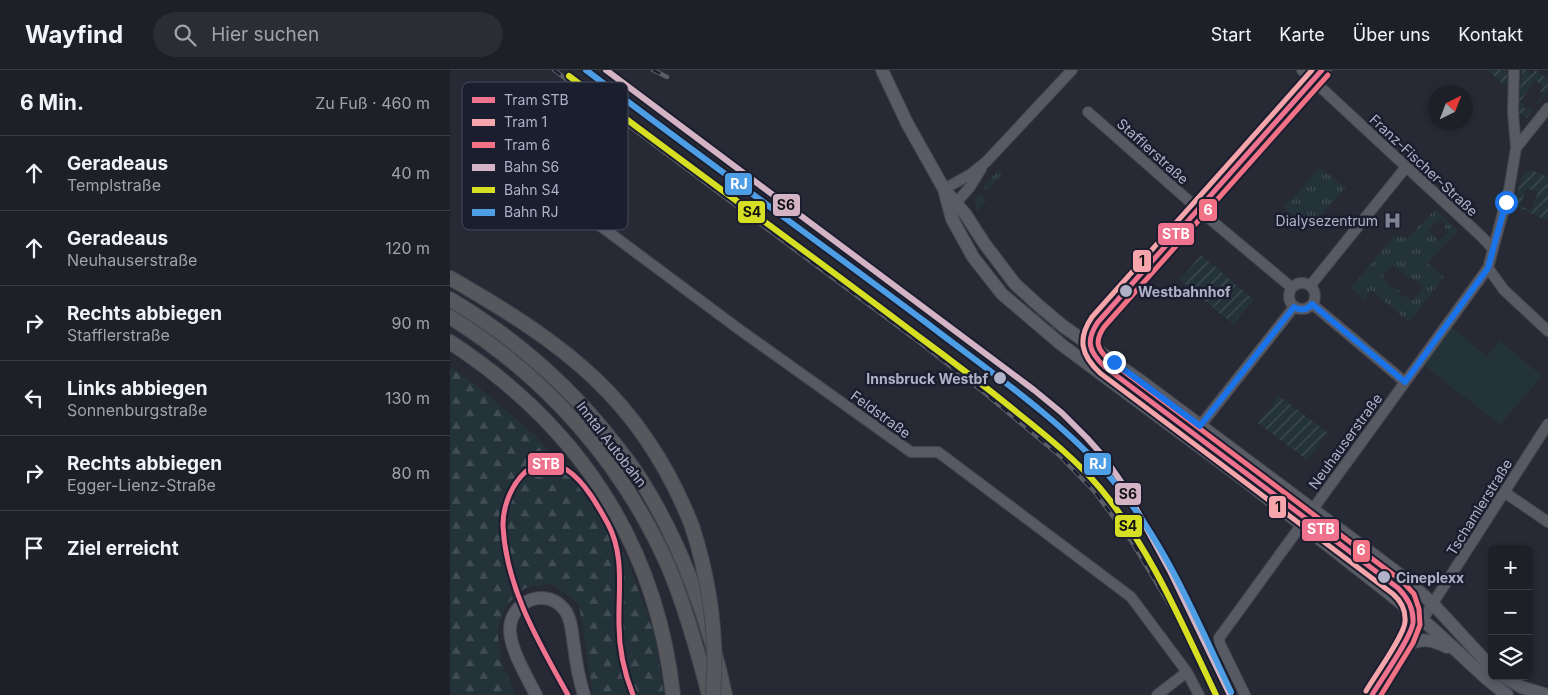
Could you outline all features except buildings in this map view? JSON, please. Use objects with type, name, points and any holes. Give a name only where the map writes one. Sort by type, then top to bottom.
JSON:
[{"type":"highway","points":[[450,278],[527,324],[578,362],[617,400],[642,431],[661,460],[687,513],[704,566],[715,636],[713,695]]},
{"type":"highway","name":"Inntal Autobahn","points":[[450,299],[476,314],[524,350],[579,400],[647,490],[669,531],[698,598],[725,695]]},
{"type":"highway","name":"Inntal Autobahn","points":[[450,317],[467,327],[514,362],[542,386],[591,440],[633,499],[652,532],[669,569],[697,651],[709,695]]},
{"type":"highway","points":[[450,342],[491,370],[520,394],[569,445],[610,502],[641,567],[661,626],[673,695]]},
{"type":"main road","points":[[882,70],[907,123],[944,188],[1004,270],[1037,304],[1062,326],[1391,568],[1433,604],[1488,664]]},
{"type":"main road","points":[[944,188],[952,219],[973,257],[1002,294],[1077,356],[1302,524],[1422,620],[1507,695]]},
{"type":"main road","points":[[984,272],[993,265],[1004,270]]},
{"type":"main road","points":[[1077,356],[1086,342]]},
{"type":"main road","points":[[536,695],[512,643],[510,628],[512,618],[519,607],[531,599],[542,598],[555,601],[562,606],[568,615],[578,675],[584,695]]},
{"type":"main road","points":[[1402,604],[1412,625],[1406,646]]},
{"type":"main road","points":[[1406,646],[1424,639],[1454,649]]},
{"type":"main road","points":[[1509,680],[1521,687],[1547,695]]},
{"type":"street","points":[[944,188],[971,174],[986,162],[1072,70]]},
{"type":"street","name":"Franz-Fischer-Straße","points":[[1302,70],[1493,249]]},
{"type":"street","points":[[1086,342],[1092,332],[1326,70]]},
{"type":"street","points":[[1514,70],[1513,112],[1516,148],[1509,190],[1488,268],[1504,290],[1548,331]]},
{"type":"street","points":[[1516,148],[1548,108]]},
{"type":"street","name":"Stafflerstraße","points":[[1088,112],[1291,288]]},
{"type":"street","points":[[956,203],[970,187],[986,162]]},
{"type":"street","points":[[1310,286],[1406,167]]},
{"type":"street","name":"Feldstraße","points":[[607,230],[740,330],[911,452],[938,452],[1131,597],[1188,672],[1199,695]]},
{"type":"street","name":"Neuhauserstraße","points":[[1312,509],[1488,268]]},
{"type":"street","points":[[1298,283],[1310,286],[1315,297],[1312,304],[1306,309],[1294,307],[1289,300],[1291,288],[1298,283]]},
{"type":"street","points":[[1312,304],[1405,382]]},
{"type":"street","points":[[1200,426],[1294,307]]},
{"type":"street","name":"Tschamlerstraße","points":[[1374,695],[1548,424]]},
{"type":"street","points":[[1504,492],[1548,522]]},
{"type":"street","points":[[1245,695],[1219,640],[1220,635],[1302,524]]},
{"type":"street","points":[[1157,695],[1188,672]]},
{"type":"green space","points":[[1488,70],[1507,70],[1508,82],[1503,84]]},
{"type":"green space","points":[[1522,70],[1532,74],[1535,70],[1548,79],[1548,92],[1538,104],[1536,104],[1543,93],[1540,91],[1543,86],[1535,80],[1520,102],[1525,105],[1524,108],[1527,110],[1529,108],[1532,111],[1527,118],[1518,113]]},
{"type":"green space","points":[[1320,167],[1345,188],[1313,225],[1307,220],[1303,224],[1284,208]]},
{"type":"green space","points":[[998,170],[1002,174],[987,191],[983,187]]},
{"type":"green space","points":[[1532,170],[1548,177],[1548,221],[1513,205],[1523,174]],"holes":[[[1526,188],[1538,192],[1531,210],[1520,206]]]},
{"type":"green space","points":[[978,193],[987,200],[977,212],[975,200]]},
{"type":"green space","points":[[1436,209],[1458,231],[1427,263],[1444,277],[1409,322],[1371,290],[1364,299],[1351,288],[1394,236],[1407,238]],"holes":[[[1441,219],[1447,224],[1444,227],[1449,232],[1439,241],[1429,231]],[[1392,265],[1423,287],[1413,301],[1405,295],[1403,297],[1400,295],[1401,292],[1394,287],[1392,289],[1389,287],[1390,284],[1382,278]]]},
{"type":"green space","points":[[1201,255],[1254,300],[1233,324],[1180,280]]},
{"type":"green space","points":[[1025,303],[1065,336],[1063,339],[1029,308]]},
{"type":"green space","points":[[1447,324],[1487,356],[1500,341],[1542,376],[1500,425],[1432,372],[1421,361]]},
{"type":"green space","points":[[450,367],[472,382],[536,436],[581,490],[627,559],[655,635],[664,695],[593,695],[579,604],[552,584],[525,588],[507,604],[497,630],[502,663],[516,695],[450,695]]},
{"type":"green space","points":[[1279,396],[1328,433],[1307,460],[1258,423]]},
{"type":"green space","points":[[1318,504],[1387,556],[1384,556],[1317,507]]},
{"type":"railway","points":[[554,70],[570,82]]},
{"type":"railway","points":[[653,70],[667,77]]},
{"type":"railway","points":[[628,125],[919,342],[986,394],[1059,455],[1094,491],[1132,542],[1183,627],[1217,695]]},
{"type":"tram line","name":"1","points":[[1312,70],[1092,317],[1084,332],[1083,346],[1089,360],[1100,373],[1393,594],[1398,600],[1405,614],[1405,622],[1400,637],[1366,691]]},
{"type":"tram line","name":"STB","points":[[1322,70],[1098,322],[1090,341],[1092,351],[1105,367],[1402,592],[1411,608],[1413,618],[1411,630],[1402,648],[1372,695]]},
{"type":"tram line","name":"6","points":[[1328,75],[1104,327],[1099,337],[1098,345],[1102,353],[1110,361],[1403,582],[1414,594],[1419,609],[1420,625],[1413,643],[1381,695]]},
{"type":"tram line","name":"STB","points":[[568,695],[535,635],[517,593],[505,549],[503,526],[507,500],[521,477],[530,468],[541,464],[554,464],[574,475],[595,502],[613,536],[617,548],[620,574],[619,625],[621,652],[633,695]]},
{"type":"rail line","name":"RJ","points":[[586,70],[602,82]]},
{"type":"rail line","name":"S6","points":[[606,70],[622,82]]},
{"type":"rail line","name":"S4","points":[[569,76],[577,82]]},
{"type":"rail line","name":"S6","points":[[628,86],[1034,390],[1062,413],[1087,438],[1103,456],[1122,483],[1170,571],[1230,695]]},
{"type":"rail line","name":"RJ","points":[[628,102],[999,378],[1047,415],[1069,435],[1110,477],[1147,527],[1178,580],[1231,692]]},
{"type":"rail line","name":"S4","points":[[628,120],[956,365],[1041,431],[1071,458],[1100,488],[1135,536],[1178,614],[1216,695]]},
{"type":"place","name":"Dialysezentrum","points":[[1392,220]]},
{"type":"place","name":"Westbahnhof","points":[[1126,291]]},
{"type":"place","name":"Innsbruck Westbf","points":[[1000,378]]},
{"type":"place","name":"Cineplexx","points":[[1384,577]]},
{"type":"route","points":[[1114,362],[1200,426],[1294,307],[1302,310],[1312,304],[1405,382],[1488,268],[1506,202]]}]
